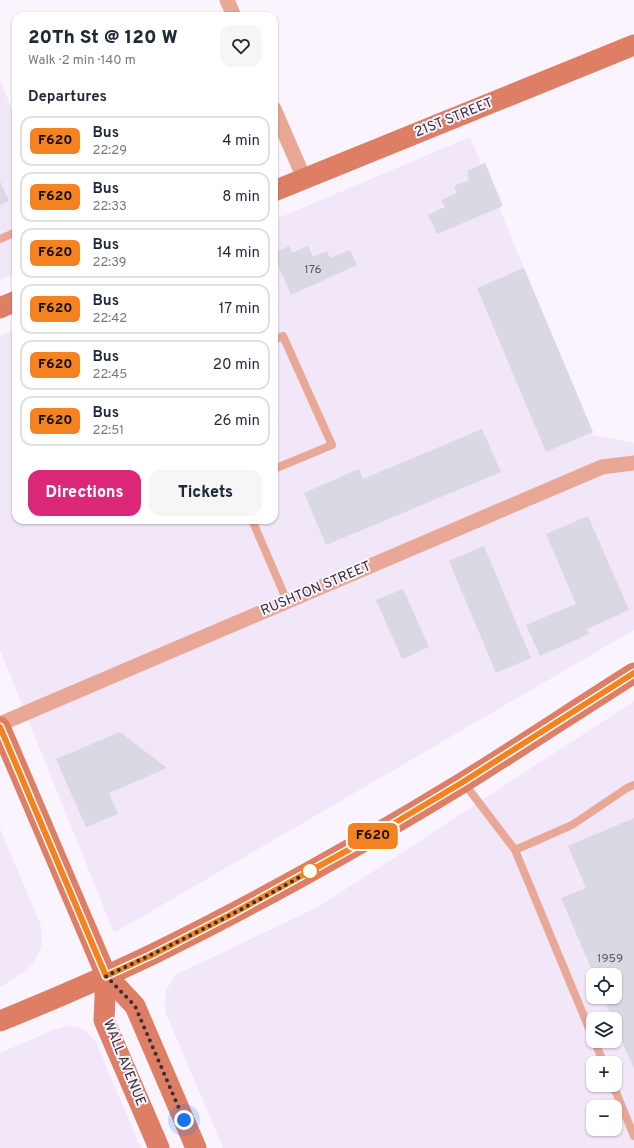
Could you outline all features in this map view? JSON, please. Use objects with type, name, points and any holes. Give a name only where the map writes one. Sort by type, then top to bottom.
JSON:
[{"type":"main road","name":"21ST STREET","points":[[278,189],[634,45]]},
{"type":"main road","points":[[0,308],[12,303]]},
{"type":"main road","points":[[0,1021],[158,952],[259,899],[361,843],[463,782],[634,673]]},
{"type":"main road","name":"WALL AVENUE","points":[[0,727],[106,976],[135,1006],[196,1148]]},
{"type":"main road","name":"WALL AVENUE","points":[[106,976],[104,1020],[159,1148]]},
{"type":"street","points":[[227,0],[232,12]]},
{"type":"street","points":[[278,118],[304,178]]},
{"type":"street","name":"RUSHTON STREET","points":[[0,724],[602,468],[634,463]]},
{"type":"lane","points":[[0,239],[12,234]]},
{"type":"lane","points":[[278,338],[283,336],[332,445],[278,467]]},
{"type":"lane","points":[[254,524],[287,601]]},
{"type":"lane","points":[[463,782],[514,850],[586,1021]]},
{"type":"lane","points":[[514,850],[572,825],[627,788],[634,785]]},
{"type":"lane","points":[[616,1092],[634,1136]]},
{"type":"shaded area","points":[[0,81],[12,110],[12,275],[0,280]]},
{"type":"shaded area","points":[[470,137],[593,435],[634,443],[634,630],[114,933],[0,650],[0,336],[12,331],[12,524],[278,524],[278,218]]},
{"type":"shaded area","points":[[634,701],[634,1148],[223,1148],[165,1011],[166,991],[175,975],[320,906]]},
{"type":"shaded area","points":[[0,828],[41,926],[42,941],[41,949],[34,962],[21,974],[0,987]]},
{"type":"shaded area","points":[[68,1026],[81,1028],[86,1031],[96,1042],[141,1148],[0,1148],[0,1053],[53,1030]]},
{"type":"building","points":[[485,163],[503,206],[437,234],[428,215],[445,207],[441,200],[457,193],[454,186],[469,180],[467,171]]},
{"type":"building","points":[[0,181],[9,201],[0,205]]},
{"type":"building","points":[[289,246],[292,253],[308,246],[313,257],[327,251],[330,258],[350,250],[357,265],[291,295],[278,265],[278,251]]},
{"type":"building","points":[[524,268],[593,432],[546,452],[477,288]]},
{"type":"building","points":[[482,429],[501,472],[326,545],[304,493],[359,469],[363,479]]},
{"type":"building","points":[[588,516],[629,610],[587,629],[589,634],[540,656],[526,625],[576,604],[546,534]]},
{"type":"building","points":[[484,546],[531,658],[496,673],[449,561]]},
{"type":"building","points":[[403,589],[429,647],[402,659],[376,600]]},
{"type":"building","points":[[120,732],[167,768],[109,793],[118,814],[86,827],[56,759]]},
{"type":"building","points":[[634,818],[634,1069],[622,1041],[622,1012],[610,1012],[606,1004],[622,1004],[622,968],[591,968],[561,898],[586,888],[568,846]]},
{"type":"bus line","name":"F620","points":[[0,727],[106,976],[152,955],[232,914],[361,843],[463,782],[634,673]]},
{"type":"route","points":[[184,1120],[135,1006],[106,976],[152,955],[310,871]]}]
